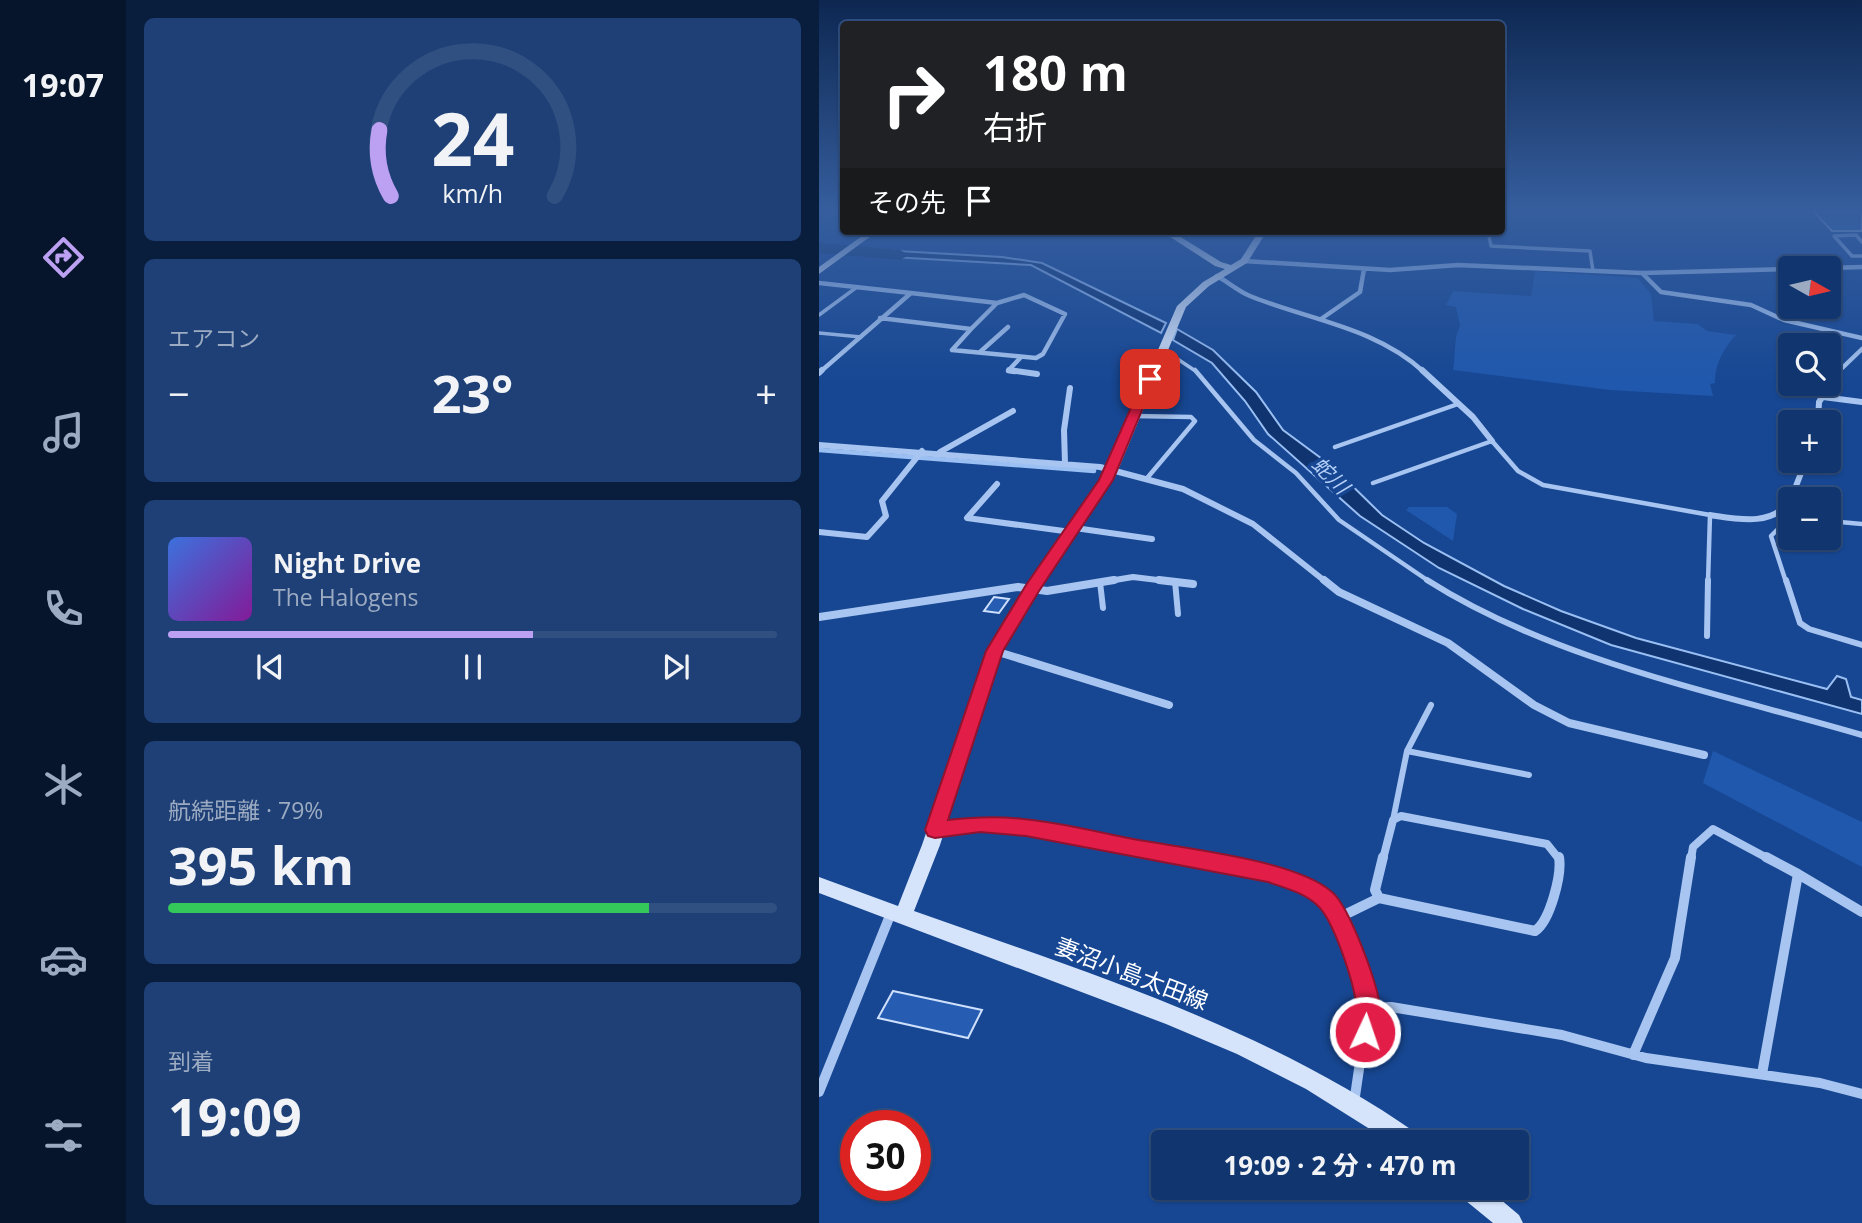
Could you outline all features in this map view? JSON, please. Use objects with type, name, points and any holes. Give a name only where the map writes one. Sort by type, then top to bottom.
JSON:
[{"type":"street","points":[[819,1092],[935,830],[995,651],[1032,589],[1112,470],[1175,317],[1187,299],[1228,269]]},
{"type":"street","points":[[1321,319],[1360,292],[1364,269]]},
{"type":"street","points":[[1556,269],[1642,273],[1778,269]]},
{"type":"street","points":[[1642,273],[1661,292],[1751,305],[1784,320],[1862,338]]},
{"type":"street","points":[[1217,276],[1248,295],[1351,328],[1408,357],[1473,417],[1492,441]]},
{"type":"street","points":[[819,283],[997,303]]},
{"type":"street","points":[[819,373],[911,293]]},
{"type":"street","points":[[1013,293],[1024,293],[1065,314],[1043,354],[1036,358],[952,350],[971,329],[997,303],[1013,293]]},
{"type":"street","points":[[880,318],[971,329]]},
{"type":"street","points":[[979,352],[1008,327]]},
{"type":"street","points":[[1819,410],[1819,402],[1836,374],[1862,349]]},
{"type":"street","points":[[1021,357],[1008,370],[1037,374]]},
{"type":"street","points":[[1065,464],[1064,430],[1070,388]]},
{"type":"street","points":[[1823,397],[1862,402]]},
{"type":"street","points":[[939,453],[1013,411]]},
{"type":"street","points":[[819,445],[1065,464],[1148,477],[1195,494],[1253,524],[1339,592],[1448,643],[1548,713],[1569,723],[1705,755]]},
{"type":"street","points":[[819,531],[867,537],[886,516],[882,501],[922,452]]},
{"type":"street","points":[[997,484],[967,518],[1152,539]]},
{"type":"street","points":[[1710,514],[1771,518],[1778,514]]},
{"type":"street","points":[[819,617],[1019,587],[1047,591],[1133,577],[1193,584]]},
{"type":"street","points":[[995,651],[1169,705]]},
{"type":"street","points":[[1338,918],[1379,898],[1535,931],[1544,925],[1561,868],[1559,857],[1548,844],[1410,817],[1393,820],[1375,890],[1379,898]]},
{"type":"street","points":[[935,830],[980,824],[1016,826],[1268,873],[1309,888],[1326,899],[1338,918],[1369,1008],[1354,1104]]},
{"type":"street","points":[[1633,1055],[1675,958],[1693,847],[1713,829],[1862,912]]},
{"type":"street","points":[[1762,1074],[1798,874]]},
{"type":"street","name":"妻沼小島太田線","points":[[819,885],[1178,1018],[1294,1071],[1354,1104],[1392,1130]]},
{"type":"street","points":[[1369,1008],[1391,1007],[1562,1035],[1633,1055],[1820,1083],[1862,1094]]},
{"type":"street","points":[[1483,1200],[1511,1223]]},
{"type":"lane","points":[[819,315],[857,286]]},
{"type":"lane","points":[[819,333],[861,337]]},
{"type":"lane","points":[[1161,349],[1209,381],[1252,439],[1298,475],[1337,519],[1451,596],[1491,616],[1635,672],[1862,735]]},
{"type":"lane","points":[[1335,447],[1458,404]]},
{"type":"lane","points":[[1135,416],[1191,418],[1195,421],[1148,477]]},
{"type":"lane","points":[[1373,483],[1492,441],[1518,471],[1543,485],[1710,514],[1707,636]]},
{"type":"lane","points":[[1841,522],[1862,524]]},
{"type":"lane","points":[[1778,529],[1771,536],[1800,623],[1809,629],[1862,645]]},
{"type":"lane","points":[[1175,581],[1178,614]]},
{"type":"lane","points":[[1100,582],[1103,608]]},
{"type":"lane","points":[[1393,820],[1407,751],[1431,705]]},
{"type":"lane","points":[[1407,751],[1529,775]]},
{"type":"shaded area","points":[[1535,271],[1638,278],[1651,294],[1654,321],[1698,324],[1707,331],[1736,335],[1721,357],[1715,383],[1710,384],[1713,396],[1610,390],[1453,370],[1455,342],[1460,326],[1456,307],[1446,305],[1453,291],[1531,296]]},
{"type":"shaded area","points":[[1409,507],[1447,507],[1457,514],[1453,541],[1406,510]]},
{"type":"shaded area","points":[[1713,751],[1862,822],[1862,867],[1703,783]]},
{"type":"water","points":[[1039,269],[1055,269],[1166,323],[1161,333]]},
{"type":"water","name":"蛇川","points":[[1177,329],[1213,350],[1256,392],[1283,430],[1333,467],[1382,515],[1424,543],[1504,586],[1561,611],[1636,638],[1827,689],[1837,676],[1846,679],[1851,697],[1862,700],[1862,714],[1611,645],[1523,609],[1439,568],[1360,516],[1268,434],[1245,401],[1212,363],[1173,340]]},
{"type":"building","points":[[994,597],[1009,599],[999,613],[984,611]]},
{"type":"building","points":[[893,991],[982,1010],[968,1038],[878,1018]]},
{"type":"waterway","points":[[819,450],[1094,471]]},
{"type":"route","points":[[1150,379],[1106,480],[1032,589],[995,651],[935,830],[980,824],[1026,827],[1268,873],[1309,888],[1326,899],[1338,918],[1366,993],[1369,1008],[1365,1032]]}]
